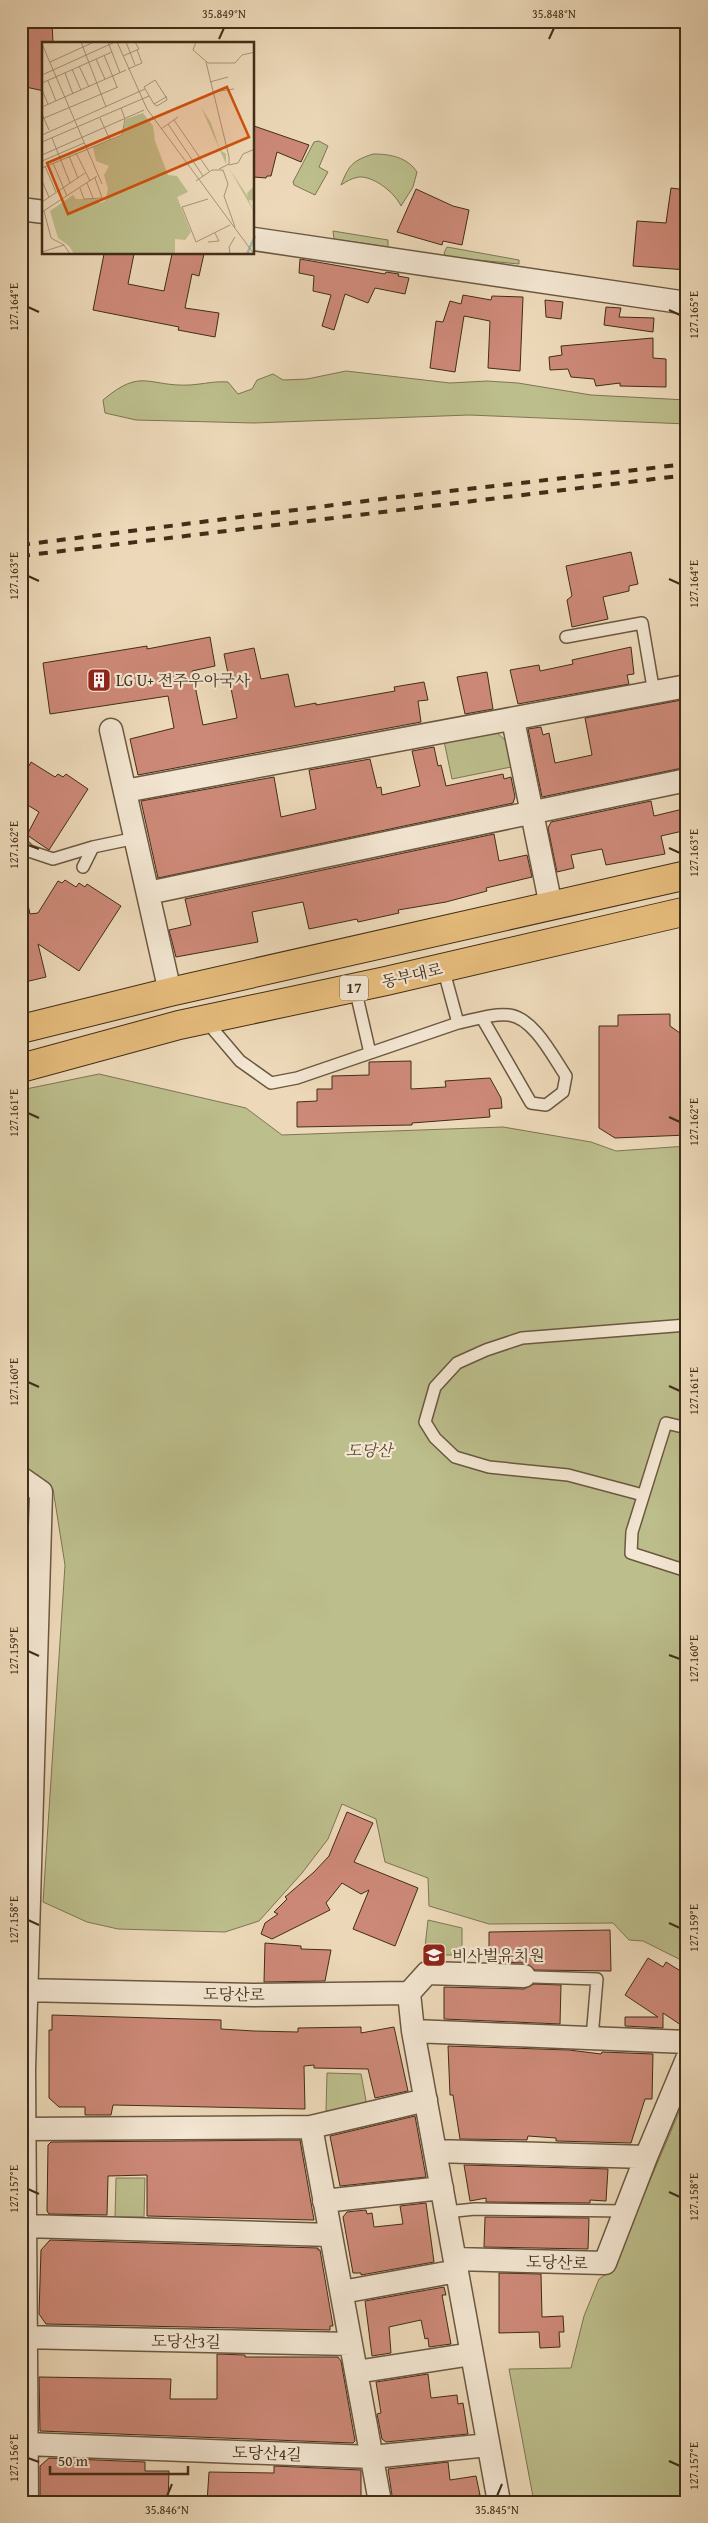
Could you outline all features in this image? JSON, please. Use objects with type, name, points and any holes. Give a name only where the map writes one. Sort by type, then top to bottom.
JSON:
[{"type":"main road","name":"17","points":[[21,1029],[170,992],[687,875]]},
{"type":"main road","name":"동부대로","points":[[21,1068],[205,1019],[355,988],[687,911]]},
{"type":"street","points":[[21,210],[42,212]]},
{"type":"street","points":[[255,239],[687,303]]},
{"type":"street","points":[[126,791],[687,686]]},
{"type":"street","points":[[513,720],[551,906]]},
{"type":"street","points":[[111,730],[170,992]]},
{"type":"street","points":[[148,893],[687,780]]},
{"type":"street","points":[[21,1478],[42,1492],[30,1561],[28,1658],[30,1941],[24,1990],[24,2337],[27,2502]]},
{"type":"street","points":[[499,2502],[413,2031],[409,1993],[427,1973],[529,1977]]},
{"type":"street","name":"도당산로","points":[[24,1990],[253,1995],[409,1993]]},
{"type":"street","points":[[413,2031],[687,2042]]},
{"type":"street","name":"도당산로","points":[[342,2292],[456,2265],[605,2263],[687,2059]]},
{"type":"street","points":[[25,2129],[311,2127],[426,2100]]},
{"type":"street","points":[[311,2127],[380,2502]]},
{"type":"street","points":[[435,2151],[646,2157]]},
{"type":"street","points":[[324,2200],[442,2188]]},
{"type":"street","points":[[25,2226],[331,2235]]},
{"type":"street","name":"도당산3길","points":[[24,2337],[351,2344]]},
{"type":"street","points":[[356,2372],[472,2354]]},
{"type":"street","name":"도당산4길","points":[[26,2444],[372,2457]]},
{"type":"street","points":[[372,2457],[488,2444]]},
{"type":"lane","points":[[566,637],[642,623],[654,693]]},
{"type":"lane","points":[[21,843],[29,851],[53,859],[93,847],[136,838]]},
{"type":"lane","points":[[83,867],[93,847]]},
{"type":"lane","points":[[443,968],[458,1023]]},
{"type":"lane","points":[[355,988],[370,1053]]},
{"type":"lane","points":[[205,1019],[240,1061],[271,1084],[297,1078],[458,1023],[482,1018],[510,1014],[536,1029],[566,1076],[563,1092],[546,1105],[531,1104],[482,1018]]},
{"type":"lane","points":[[643,1495],[568,1475],[489,1467],[454,1457],[435,1438],[425,1422],[436,1387],[457,1363],[486,1350],[522,1338],[687,1325]]},
{"type":"lane","points":[[687,1428],[666,1422],[632,1532],[631,1553],[687,1571]]},
{"type":"lane","points":[[529,1977],[597,1979],[592,2038]]},
{"type":"lane","points":[[446,2212],[474,2209],[625,2211]]},
{"type":"green space","points":[[319,141],[328,146],[319,167],[328,172],[315,195],[294,185],[293,182],[314,142]]},
{"type":"green space","points":[[373,154],[398,157],[417,172],[413,187],[401,206],[389,191],[371,179],[356,177],[341,185],[352,165],[360,159]]},
{"type":"green space","points":[[333,231],[388,240],[388,247],[334,239]]},
{"type":"green space","points":[[447,247],[519,260],[519,264],[446,257],[444,253]]},
{"type":"green space","points":[[346,371],[450,383],[487,381],[518,383],[591,395],[687,400],[687,424],[469,415],[254,423],[136,420],[105,413],[103,400],[116,390],[137,381],[176,385],[228,382],[238,394],[252,389],[257,380],[273,374],[283,380],[307,379]]},
{"type":"green space","points":[[494,730],[506,741],[511,767],[452,779],[444,741]]},
{"type":"green space","name":"도당산","points":[[99,1074],[246,1108],[282,1135],[503,1127],[591,1142],[616,1151],[687,1146],[687,1963],[643,1941],[629,1940],[613,1923],[489,1924],[429,1906],[428,1878],[385,1862],[376,1819],[342,1804],[328,1839],[302,1873],[259,1921],[225,1932],[118,1929],[87,1922],[43,1902],[65,1565],[53,1489],[21,1465],[21,1090]]},
{"type":"green space","points":[[428,1920],[462,1928],[462,1955],[438,1955],[437,1950],[425,1947]]},
{"type":"green space","points":[[327,2073],[361,2074],[367,2106],[326,2111]]},
{"type":"green space","points":[[687,2093],[687,2502],[534,2502],[509,2369],[571,2368],[584,2316],[599,2279],[612,2270]]},
{"type":"green space","points":[[116,2178],[145,2178],[144,2217],[115,2217]]},
{"type":"building","points":[[21,21],[52,21],[53,42],[42,42],[42,91],[21,86]]},
{"type":"building","points":[[255,126],[309,145],[301,162],[277,152],[271,176],[266,178],[255,177]]},
{"type":"building","points":[[671,188],[687,190],[687,270],[633,266],[637,221],[666,223]]},
{"type":"building","points":[[416,189],[453,206],[469,210],[462,245],[443,241],[442,245],[397,232]]},
{"type":"building","points":[[104,255],[134,255],[128,284],[164,291],[172,255],[204,255],[199,276],[192,274],[185,308],[219,313],[215,337],[178,330],[179,327],[93,310]]},
{"type":"building","points":[[300,259],[385,274],[386,272],[399,274],[398,276],[409,278],[405,294],[375,288],[368,303],[345,294],[334,330],[322,326],[331,295],[313,291],[314,276],[299,273]]},
{"type":"building","points":[[463,295],[491,300],[492,296],[523,297],[520,371],[488,368],[490,321],[464,316],[455,372],[430,368],[436,321],[443,322],[450,301],[461,304]]},
{"type":"building","points":[[545,300],[563,302],[561,319],[546,317]]},
{"type":"building","points":[[606,307],[621,308],[619,317],[654,318],[653,332],[604,325]]},
{"type":"building","points":[[653,338],[653,358],[666,359],[666,387],[620,386],[620,383],[596,386],[594,379],[571,377],[568,369],[550,370],[549,357],[562,355],[561,346]]},
{"type":"building","points":[[631,552],[638,584],[629,586],[629,591],[603,597],[608,619],[572,627],[567,600],[572,596],[566,566]]},
{"type":"building","points":[[210,637],[215,666],[192,671],[203,725],[237,718],[224,654],[254,648],[261,679],[288,674],[295,707],[395,691],[394,687],[424,682],[428,700],[418,701],[421,722],[138,775],[130,739],[174,728],[168,696],[50,714],[43,663],[147,646],[147,649]]},
{"type":"building","points":[[631,647],[634,674],[627,675],[629,684],[518,704],[510,670],[539,665],[540,671],[573,664],[572,660]]},
{"type":"building","points":[[487,672],[493,709],[465,714],[457,677]]},
{"type":"building","points":[[687,699],[687,767],[542,797],[528,729],[541,727],[543,735],[549,733],[555,763],[592,755],[585,718]]},
{"type":"building","points":[[434,747],[438,766],[441,765],[446,786],[503,774],[504,779],[511,777],[515,797],[513,803],[158,878],[141,801],[274,777],[281,817],[316,809],[309,770],[370,759],[377,788],[381,787],[382,795],[420,786],[412,751]]},
{"type":"building","points":[[21,761],[29,766],[31,762],[55,777],[58,774],[63,777],[66,774],[88,789],[49,850],[27,835],[39,812],[21,801]]},
{"type":"building","points":[[651,801],[654,816],[687,808],[687,830],[661,836],[665,854],[606,865],[602,849],[571,855],[574,868],[557,872],[548,828],[551,822]]},
{"type":"building","points":[[494,834],[499,861],[527,855],[532,877],[486,888],[487,891],[446,902],[398,910],[399,913],[358,922],[357,919],[309,929],[303,902],[252,912],[258,942],[176,957],[169,930],[191,925],[185,899]]},
{"type":"building","points":[[65,880],[76,887],[79,883],[85,887],[87,884],[121,906],[79,971],[38,944],[46,977],[21,983],[21,900],[27,900],[30,914],[38,913],[58,881],[62,883]]},
{"type":"building","points":[[670,1014],[670,1026],[687,1038],[687,1135],[615,1138],[599,1128],[599,1026],[618,1026],[618,1015]]},
{"type":"building","points":[[411,1061],[411,1089],[446,1087],[445,1081],[490,1078],[501,1098],[502,1108],[489,1109],[490,1117],[412,1123],[412,1125],[297,1127],[297,1102],[317,1101],[317,1089],[332,1089],[332,1076],[369,1075],[369,1062]]},
{"type":"building","points":[[347,1812],[373,1823],[354,1862],[418,1888],[395,1946],[353,1929],[369,1890],[361,1894],[342,1883],[326,1903],[330,1910],[272,1939],[261,1934],[265,1923],[278,1914],[274,1912],[287,1899],[285,1897],[329,1856]]},
{"type":"building","points":[[610,1930],[611,1971],[535,1970],[525,1963],[489,1962],[489,1932]]},
{"type":"building","points":[[265,1943],[301,1946],[301,1949],[331,1950],[325,1981],[264,1982]]},
{"type":"building","points":[[648,1958],[663,1967],[666,1962],[687,1975],[687,2029],[663,2013],[663,2028],[625,2026],[625,2017],[658,2017],[625,1995]]},
{"type":"building","points":[[534,1984],[561,1985],[560,2024],[444,2019],[444,1987],[524,1989]]},
{"type":"building","points":[[52,2015],[221,2020],[221,2029],[254,2031],[298,2032],[298,2028],[361,2027],[361,2033],[394,2027],[408,2091],[375,2098],[368,2069],[314,2068],[314,2065],[304,2066],[305,2109],[113,2105],[111,2115],[85,2115],[85,2107],[59,2107],[49,2098],[49,2030],[52,2030]]},
{"type":"building","points":[[448,2046],[569,2050],[601,2054],[602,2052],[653,2054],[652,2099],[645,2099],[631,2143],[556,2141],[556,2138],[528,2136],[527,2140],[460,2139],[453,2095],[450,2095]]},
{"type":"building","points":[[415,2116],[426,2177],[340,2186],[330,2136]]},
{"type":"building","points":[[300,2140],[314,2220],[147,2216],[147,2175],[108,2176],[107,2215],[49,2214],[47,2211],[48,2145],[51,2142]]},
{"type":"building","points":[[464,2165],[608,2169],[606,2201],[590,2200],[590,2203],[486,2202],[486,2198],[470,2201]]},
{"type":"building","points":[[426,2203],[434,2262],[361,2275],[361,2273],[353,2273],[343,2217],[347,2212],[366,2210],[367,2214],[372,2213],[374,2227],[403,2224],[400,2206]]},
{"type":"building","points":[[485,2217],[589,2218],[588,2249],[484,2247]]},
{"type":"building","points":[[50,2240],[318,2248],[320,2250],[333,2326],[330,2326],[330,2330],[46,2324],[39,2314],[41,2250]]},
{"type":"building","points":[[499,2273],[541,2274],[542,2317],[563,2316],[564,2332],[559,2332],[560,2347],[540,2348],[539,2332],[499,2333]]},
{"type":"building","points":[[444,2287],[446,2295],[442,2295],[451,2344],[429,2347],[428,2338],[425,2339],[421,2320],[389,2327],[391,2353],[372,2356],[365,2301]]},
{"type":"building","points":[[217,2354],[245,2355],[245,2357],[338,2357],[341,2361],[355,2441],[353,2443],[40,2431],[39,2377],[171,2379],[170,2399],[217,2399]]},
{"type":"building","points":[[428,2374],[431,2398],[457,2395],[458,2404],[463,2403],[468,2434],[386,2442],[382,2439],[377,2414],[381,2413],[376,2382]]},
{"type":"building","points":[[49,2458],[145,2462],[145,2471],[169,2471],[168,2502],[40,2502],[40,2466]]},
{"type":"building","points":[[448,2462],[450,2480],[476,2476],[480,2495],[475,2496],[476,2502],[393,2502],[388,2469]]},
{"type":"building","points":[[274,2466],[361,2470],[361,2502],[207,2502],[209,2472],[274,2473]]},
{"type":"railway","points":[[21,545],[389,498],[687,464]]},
{"type":"railway","points":[[21,556],[687,475]]},
{"type":"place","name":"LG U+ 전주우아국사","points":[[99,680]]},
{"type":"place","name":"비사벌유치원","points":[[434,1955]]}]
